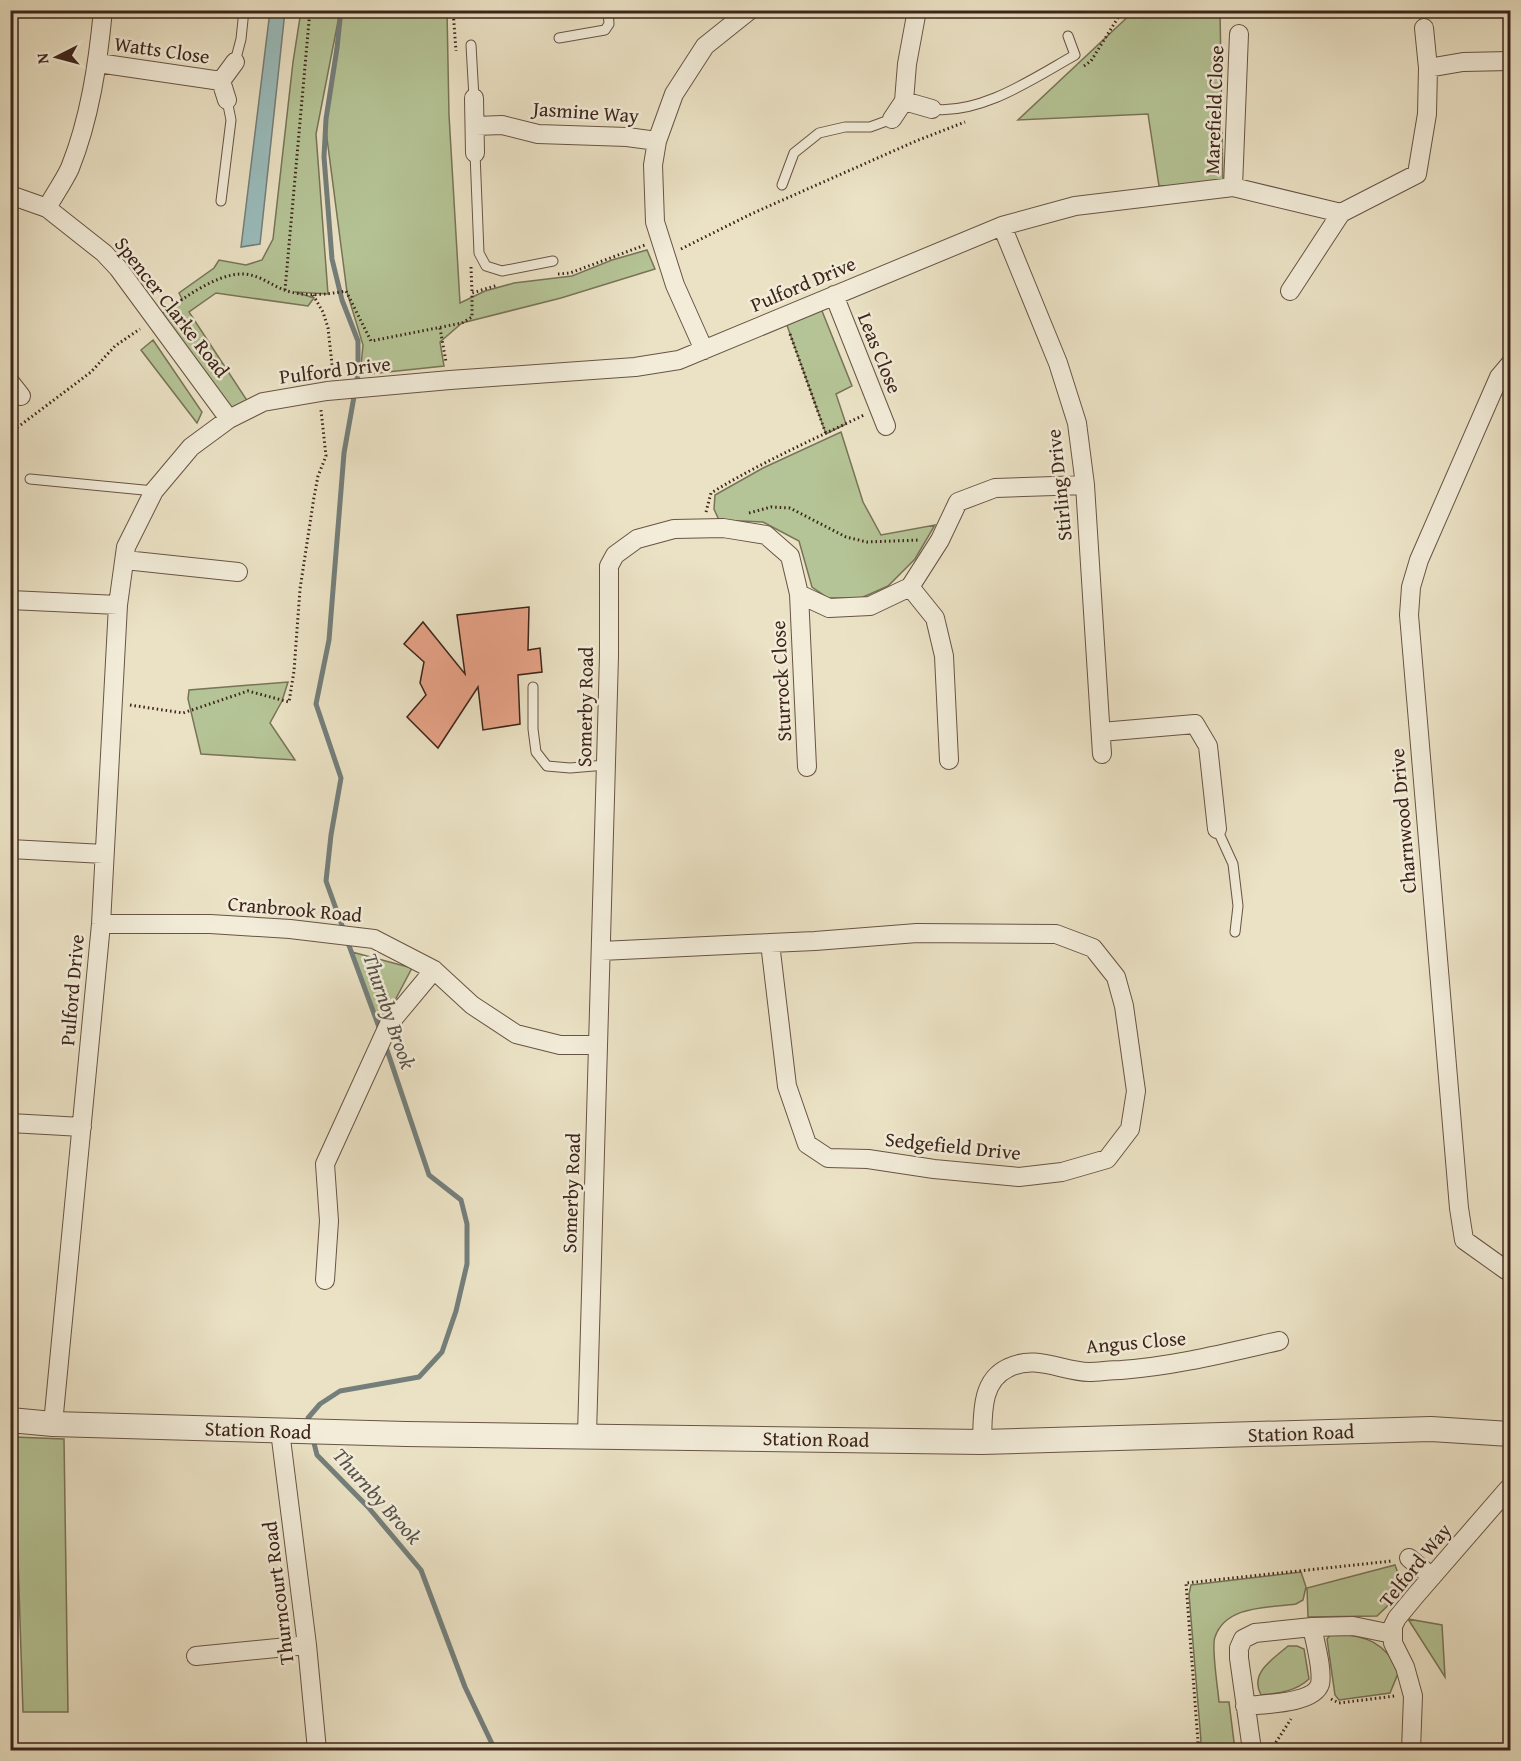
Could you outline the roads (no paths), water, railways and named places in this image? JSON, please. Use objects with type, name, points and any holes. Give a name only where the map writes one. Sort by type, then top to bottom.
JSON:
[{"type":"street","points":[[47,208],[69,169],[81,133],[98,63],[103,10]]},
{"type":"street","points":[[892,119],[904,100],[907,64],[917,10]]},
{"type":"street","points":[[704,350],[675,285],[655,222],[653,165],[657,141],[674,94],[705,46],[749,11]]},
{"type":"street","points":[[1290,291],[1341,213],[1417,174],[1427,114],[1428,68],[1424,28]]},
{"type":"street","name":"Marefield Close","points":[[1233,188],[1239,34]]},
{"type":"street","points":[[1428,68],[1463,62],[1510,61]]},
{"type":"street","name":"Watts Close","points":[[220,81],[235,62]]},
{"type":"street","name":"Watts Close","points":[[98,63],[220,81]]},
{"type":"street","name":"Watts Close","points":[[220,81],[227,100]]},
{"type":"street","points":[[474,98],[476,153]]},
{"type":"street","points":[[904,100],[932,109]]},
{"type":"street","name":"Jasmine Way","points":[[476,126],[502,124],[538,134],[627,136],[657,141]]},
{"type":"street","name":"Pulford Drive","points":[[53,1424],[101,924],[118,605],[124,560],[126,548],[154,491],[191,447],[229,419],[263,402],[327,391],[635,367],[679,360],[1002,226],[1075,206],[1233,188],[1341,213]]},
{"type":"street","name":"Spencer Clarke Road","points":[[10,195],[47,208],[104,253],[118,268],[229,419]]},
{"type":"street","name":"Stirling Drive","points":[[1002,226],[1058,363],[1077,423],[1084,485],[1102,754]]},
{"type":"street","name":"Leas Close","points":[[834,295],[886,426]]},
{"type":"street","name":"Charnwood Drive","points":[[1510,364],[1499,377],[1419,560],[1411,587],[1409,615],[1459,1208],[1464,1240],[1506,1270],[1510,1270]]},
{"type":"street","points":[[799,594],[829,608],[870,606],[910,587],[940,540],[958,502],[995,488],[1084,485]]},
{"type":"street","name":"Somerby Road","points":[[587,1435],[606,765],[609,566],[615,555],[637,539],[674,529],[723,528],[766,535],[790,556],[799,594]]},
{"type":"street","points":[[124,560],[238,572]]},
{"type":"street","points":[[910,587],[935,618],[944,656],[949,759]]},
{"type":"street","name":"Sturrock Close","points":[[799,594],[807,767]]},
{"type":"street","points":[[10,600],[118,605]]},
{"type":"street","points":[[1101,732],[1195,724],[1208,746],[1217,829]]},
{"type":"street","points":[[10,849],[104,854]]},
{"type":"street","name":"Cranbrook Road","points":[[101,924],[210,924],[290,929],[374,939],[434,970],[472,1005],[516,1034],[560,1045],[598,1045]]},
{"type":"street","name":"Sedgefield Drive","points":[[601,951],[917,933],[1056,934],[1093,948],[1116,977],[1124,1006],[1136,1091],[1130,1129],[1107,1159],[1062,1172],[1019,1177],[934,1169],[868,1159],[828,1158],[807,1144],[787,1086],[770,943]]},
{"type":"street","points":[[325,1280],[329,1221],[324,1164],[389,1024],[434,970]]},
{"type":"street","points":[[10,1123],[82,1127]]},
{"type":"street","name":"Angus Close","points":[[982,1442],[983,1406],[987,1390],[996,1377],[1007,1368],[1037,1362],[1088,1372],[1140,1368],[1180,1364],[1279,1341]]},
{"type":"street","name":"Station Road","points":[[10,1420],[53,1424],[280,1431],[982,1442],[1431,1429],[1510,1434]]},
{"type":"street","name":"Thurncourt Road","points":[[280,1431],[308,1645],[317,1750]]},
{"type":"street","name":"Telford Way","points":[[1411,1750],[1413,1696],[1406,1667],[1393,1643],[1392,1634],[1397,1618],[1508,1489]]},
{"type":"street","points":[[1408,1558],[1432,1577]]},
{"type":"street","points":[[1252,1750],[1239,1658],[1239,1648],[1243,1639],[1255,1633],[1312,1627],[1353,1626],[1392,1634]]},
{"type":"street","points":[[1245,1706],[1293,1700],[1311,1695],[1317,1689],[1320,1676],[1312,1627]]},
{"type":"street","points":[[196,1656],[308,1645]]},
{"type":"lane","name":"Watts Close","points":[[235,62],[241,39],[244,10]]},
{"type":"lane","points":[[559,39],[605,30],[609,24],[608,10]]},
{"type":"lane","points":[[932,109],[948,111],[998,98],[1076,55],[1068,36]]},
{"type":"lane","points":[[471,45],[474,98]]},
{"type":"lane","name":"Watts Close","points":[[221,201],[231,120],[227,100]]},
{"type":"lane","points":[[782,185],[794,153],[819,132],[845,127],[870,127],[892,119]]},
{"type":"lane","points":[[476,153],[479,253],[486,266],[502,271],[553,261]]},
{"type":"lane","points":[[30,478],[154,491]]},
{"type":"lane","points":[[532,687],[536,752],[547,766],[570,768],[606,765]]},
{"type":"lane","points":[[1217,829],[1233,864],[1238,906],[1235,932]]},
{"type":"water","points":[[270,11],[285,11],[260,244],[241,247]]},
{"type":"waterway","points":[[341,10],[326,119],[324,157],[332,259],[342,300],[358,341],[358,374],[344,453],[329,640],[316,704],[341,778],[326,881],[344,931]]},
{"type":"waterway","name":"Thurnby Brook","points":[[347,940],[380,1030]]},
{"type":"waterway","name":"Thurnby Brook","points":[[309,1424],[308,1418],[320,1404],[340,1391],[419,1377],[442,1352],[456,1311],[467,1264],[467,1224],[461,1200],[429,1175],[385,1044]]},
{"type":"waterway","name":"Thurnby Brook","points":[[313,1439],[317,1455],[368,1507],[421,1570],[465,1687],[495,1750]]}]
